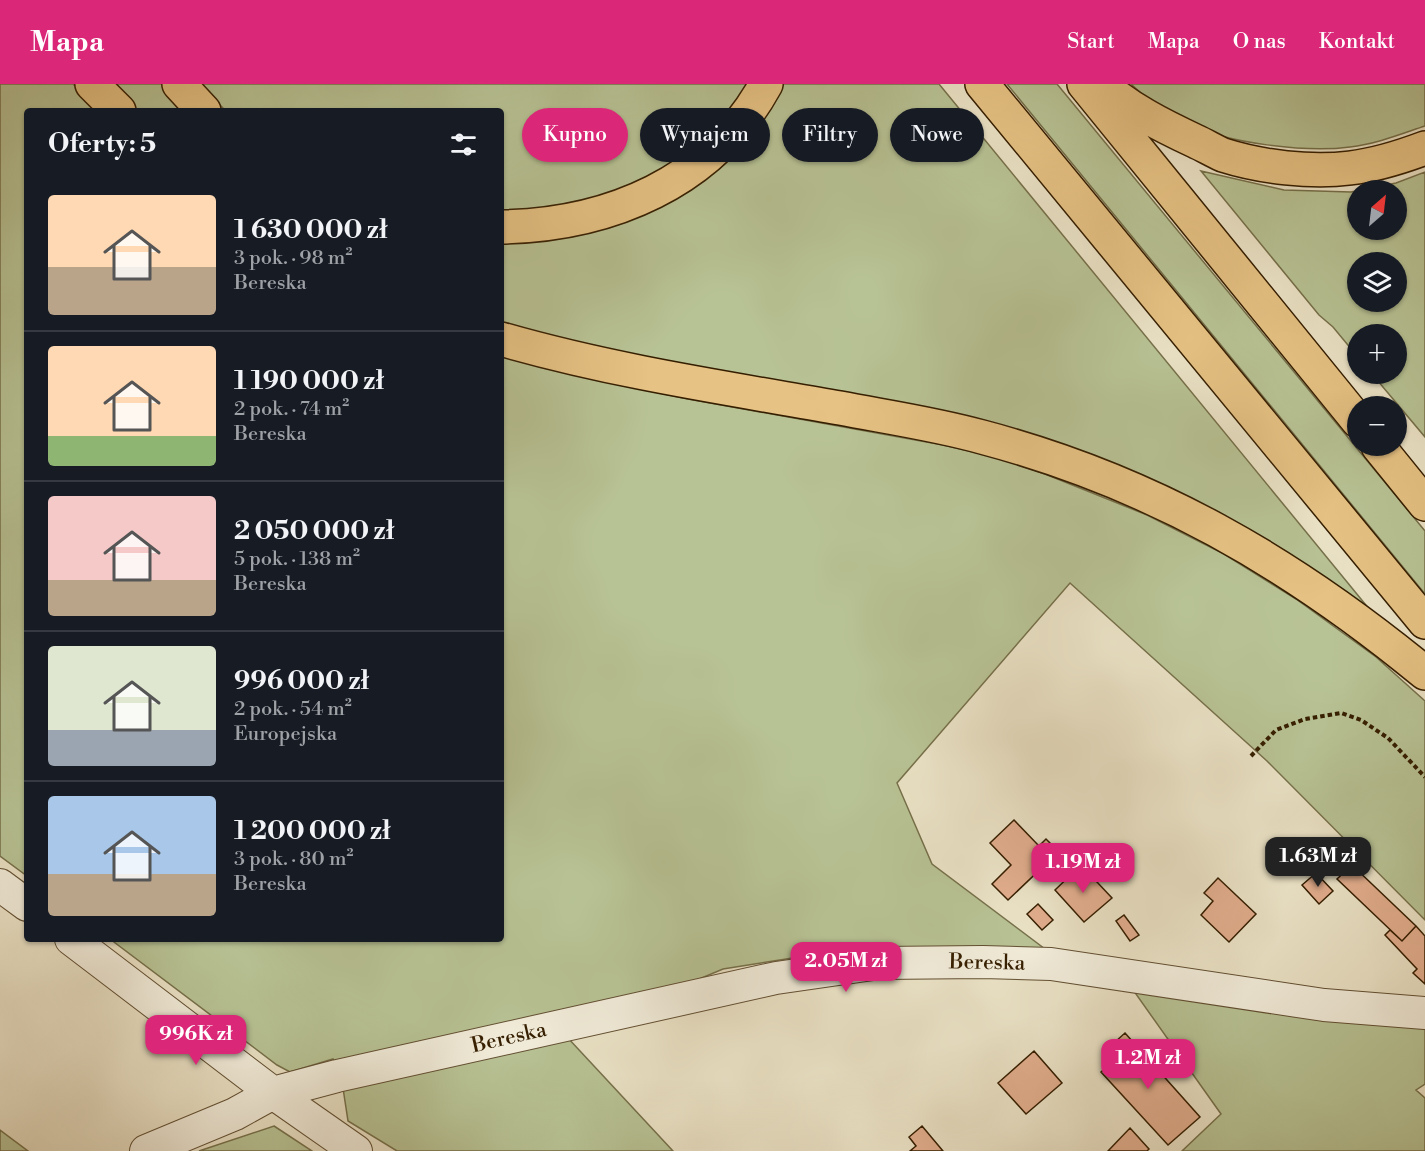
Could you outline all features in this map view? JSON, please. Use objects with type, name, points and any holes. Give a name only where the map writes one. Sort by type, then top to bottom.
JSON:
[{"type":"highway","points":[[92,84],[116,108]]},
{"type":"highway","points":[[179,84],[201,108]]},
{"type":"highway","points":[[504,228],[533,227],[574,220],[641,200],[697,166],[731,135],[766,84]]},
{"type":"highway","points":[[982,84],[1425,622]]},
{"type":"highway","points":[[1083,84],[1347,408]]},
{"type":"highway","points":[[1101,84],[1118,99],[1163,126],[1223,155],[1269,165],[1310,170],[1350,168],[1392,160],[1425,148]]},
{"type":"highway","points":[[504,340],[545,352],[622,369],[917,422],[982,436],[1099,475],[1214,527],[1275,564],[1382,637],[1425,673]]},
{"type":"highway","points":[[1386,456],[1425,504]]},
{"type":"street","points":[[0,885],[24,904]]},
{"type":"street","points":[[75,942],[273,1093],[356,1151]]},
{"type":"street","name":"Bereska","points":[[146,1151],[236,1114],[273,1093],[337,1076],[776,978],[880,963],[1051,964],[1324,1005],[1425,1013]]},
{"type":"path","points":[[1251,756],[1276,730],[1305,719],[1341,713],[1361,720],[1388,738],[1425,777]]},
{"type":"green space","points":[[0,84],[73,84],[96,108],[24,108],[24,874],[0,856]]},
{"type":"green space","points":[[108,84],[162,84],[183,108],[134,108]]},
{"type":"green space","points":[[199,84],[749,84],[731,108],[640,108],[640,162],[674,162],[645,182],[561,209],[504,214],[504,108],[223,108]]},
{"type":"green space","points":[[779,84],[939,84],[959,108],[890,108],[890,162],[984,162],[984,139],[1379,621],[1224,520],[679,367],[504,326],[504,240],[605,225],[683,162],[770,162],[770,108],[749,108]]},
{"type":"green space","points":[[1007,84],[1057,84],[1347,436],[1347,456],[1363,456],[1425,531],[1425,594]]},
{"type":"green space","points":[[1131,84],[1425,84],[1425,126],[1360,146],[1312,149],[1267,145],[1223,136],[1187,124],[1144,96]]},
{"type":"green space","points":[[1201,171],[1284,190],[1347,192],[1347,240],[1407,240],[1407,180],[1404,180],[1425,172],[1425,437],[1407,416],[1407,396],[1391,396],[1380,384],[1407,384],[1407,324],[1347,324],[1347,344],[1319,315]]},
{"type":"green space","points":[[504,356],[583,377],[688,399],[943,445],[995,457],[1045,474],[1147,515],[1224,554],[1296,599],[1376,657],[1425,701],[1425,920],[1267,761],[1070,583],[897,783],[932,864],[1053,955],[877,955],[831,952],[723,969],[661,995],[337,1068],[333,1059],[290,1072],[277,1065],[114,942],[504,942]]},
{"type":"green space","points":[[1131,987],[1425,1025],[1425,1084],[1416,1090],[1425,1098],[1425,1151],[1182,1151],[1221,1114]]},
{"type":"green space","points":[[567,1037],[673,1151],[397,1151],[348,1121],[343,1088]]},
{"type":"green space","points":[[274,1126],[312,1151],[199,1151]]},
{"type":"green space","points":[[0,1130],[28,1151],[0,1151]]},
{"type":"building","points":[[1014,820],[1039,846],[1046,839],[1055,848],[1047,856],[1051,859],[1008,900],[992,884],[1011,865],[990,843]]},
{"type":"building","points":[[1081,865],[1112,898],[1084,922],[1055,890]]},
{"type":"building","points":[[1352,865],[1416,926],[1402,941],[1337,879]]},
{"type":"building","points":[[1316,873],[1333,891],[1319,904],[1302,885]]},
{"type":"building","points":[[1218,878],[1256,914],[1229,942],[1201,915],[1213,901],[1204,893]]},
{"type":"building","points":[[1038,904],[1053,920],[1042,930],[1027,914]]},
{"type":"building","points":[[1124,915],[1139,935],[1130,941],[1116,921]]},
{"type":"building","points":[[1416,926],[1425,936],[1425,984],[1413,973],[1417,969],[1385,935],[1390,930],[1402,941]]},
{"type":"building","points":[[1125,1033],[1200,1117],[1168,1145],[1101,1072],[1113,1061],[1105,1051]]},
{"type":"building","points":[[1034,1051],[1062,1083],[1026,1114],[998,1083]]},
{"type":"building","points":[[922,1126],[943,1151],[910,1151],[916,1146],[909,1137]]},
{"type":"building","points":[[1130,1128],[1149,1149],[1147,1151],[1108,1151]]}]
